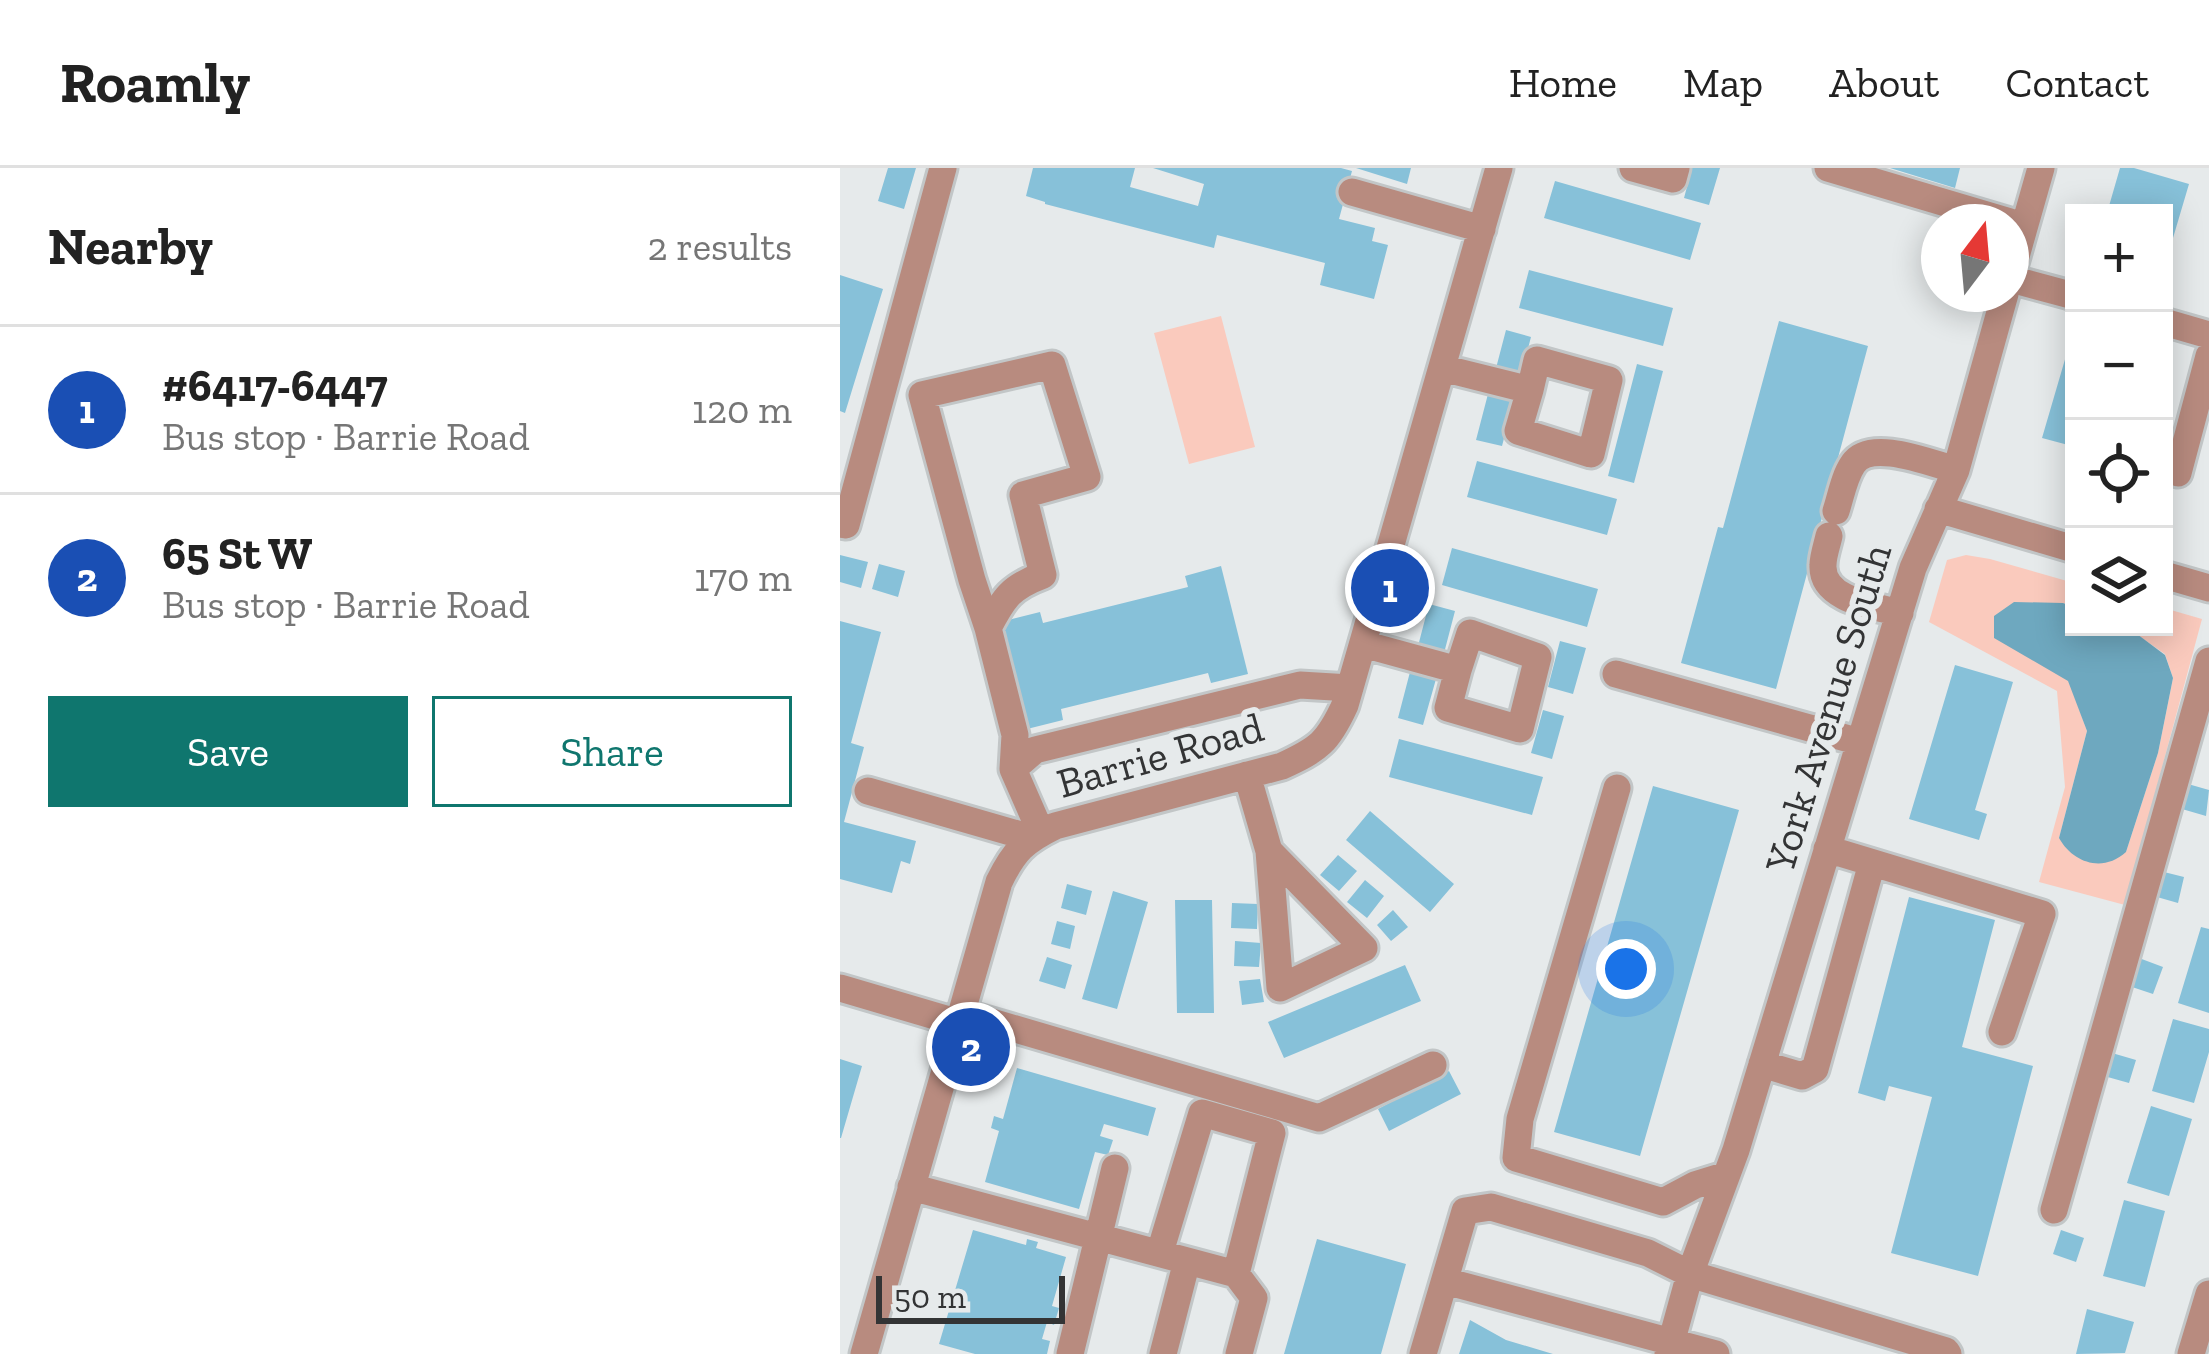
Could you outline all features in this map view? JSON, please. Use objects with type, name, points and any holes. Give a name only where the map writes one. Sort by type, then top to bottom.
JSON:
[{"type":"street","points":[[840,524],[846,525],[943,168]]},
{"type":"street","name":"Barrie Road","points":[[864,1354],[999,882],[1011,857],[1055,826],[1282,766],[1310,753],[1332,733],[1350,688],[1499,168]]},
{"type":"street","points":[[1633,168],[1673,178],[1676,168]]},
{"type":"street","points":[[1828,168],[1948,204]]},
{"type":"street","points":[[2024,204],[2041,168]]},
{"type":"street","points":[[1352,192],[1482,229]]},
{"type":"street","points":[[2029,282],[2065,293]]},
{"type":"street","name":"York Avenue South","points":[[1670,1347],[1690,1274],[1736,1150],[1913,568],[1955,470],[2000,312]]},
{"type":"street","points":[[2173,325],[2209,335]]},
{"type":"street","points":[[2178,473],[2209,356]]},
{"type":"street","points":[[988,628],[1001,602],[1017,585],[1042,575],[1023,495],[1087,477],[1052,365],[922,395],[1015,735],[1013,769],[1036,835]]},
{"type":"street","points":[[1442,368],[1530,391]]},
{"type":"street","points":[[1900,613],[1834,591],[1824,580],[1822,566],[1832,524],[1852,465],[1874,451],[1955,470]]},
{"type":"street","points":[[1938,509],[2065,546]]},
{"type":"street","points":[[2173,578],[2209,588]]},
{"type":"street","points":[[1363,644],[1458,670]]},
{"type":"street","points":[[2054,1210],[2209,661]]},
{"type":"street","points":[[1616,674],[1860,742]]},
{"type":"street","points":[[1013,769],[1035,751],[1300,685],[1350,688]]},
{"type":"street","points":[[1247,775],[1269,850],[1280,988],[1364,949],[1269,850]]},
{"type":"street","points":[[1617,788],[1520,1119],[1516,1158],[1663,1202],[1724,1176]]},
{"type":"street","points":[[868,791],[1036,835]]},
{"type":"street","points":[[1827,849],[2042,914],[2002,1032]]},
{"type":"street","points":[[1762,1064],[1802,1076],[1815,1069],[1873,863]]},
{"type":"street","points":[[840,988],[1319,1118],[1433,1065]]},
{"type":"street","points":[[1160,1252],[1202,1113],[1272,1133],[1236,1274]]},
{"type":"street","points":[[1070,1354],[1115,1168]]},
{"type":"street","points":[[911,1187],[1236,1274],[1254,1298],[1239,1354]]},
{"type":"street","points":[[1423,1354],[1465,1211],[1490,1207],[1648,1252],[1690,1274],[1948,1354]]},
{"type":"street","points":[[1163,1354],[1187,1261]]},
{"type":"street","points":[[1445,1280],[1670,1347],[1717,1354]]},
{"type":"street","points":[[2191,1354],[2209,1294]]},
{"type":"shaded area","points":[[1221,316],[1255,447],[1189,464],[1154,333]]},
{"type":"shaded area","points":[[1966,555],[1990,559],[2065,580],[2069,681],[2087,731],[2059,838],[2126,852],[2158,753],[2173,678],[2165,654],[2139,636],[2173,636],[2173,611],[2202,619],[2125,905],[2039,882],[2065,787],[2057,691],[1929,622],[1947,560]]},
{"type":"water","points":[[2014,602],[2063,603],[2065,636],[2140,636],[2165,655],[2173,678],[2158,753],[2126,852],[2117,858],[2098,863],[2080,859],[2059,838],[2087,731],[2068,681],[1994,638],[1994,616]]},
{"type":"building","points":[[888,168],[916,168],[904,209],[878,201]]},
{"type":"building","points":[[1033,168],[1135,168],[1130,187],[1198,206],[1204,184],[1153,168],[1352,171],[1339,219],[1375,228],[1372,241],[1388,245],[1374,299],[1320,285],[1325,263],[1217,235],[1214,248],[1045,204],[1026,196]]},
{"type":"building","points":[[1356,168],[1411,168],[1407,184]]},
{"type":"building","points":[[1692,168],[1720,168],[1709,205],[1684,198]]},
{"type":"building","points":[[1890,168],[1960,168],[1955,188]]},
{"type":"building","points":[[2120,168],[2189,184],[2173,238],[2173,204],[2110,204]]},
{"type":"building","points":[[1555,181],[1701,223],[1690,260],[1544,218]]},
{"type":"building","points":[[1529,270],[1673,308],[1663,346],[1519,308]]},
{"type":"building","points":[[840,275],[883,289],[845,413],[840,411]]},
{"type":"building","points":[[1779,321],[1868,346],[1776,689],[1681,663]]},
{"type":"building","points":[[1506,330],[1531,337],[1520,379],[1495,372]]},
{"type":"building","points":[[2065,359],[2065,444],[2042,438]]},
{"type":"building","points":[[1637,364],[1663,371],[1634,483],[1608,476]]},
{"type":"building","points":[[1488,394],[1514,400],[1502,446],[1476,440]]},
{"type":"building","points":[[1477,461],[1617,499],[1607,535],[1467,497]]},
{"type":"building","points":[[1452,548],[1598,589],[1587,627],[1442,585]]},
{"type":"building","points":[[840,555],[868,562],[861,588],[840,582]]},
{"type":"building","points":[[879,564],[905,571],[898,597],[872,589]]},
{"type":"building","points":[[1221,566],[1248,674],[1211,683],[1208,673],[1061,709],[1063,720],[1027,729],[1000,622],[1040,612],[1043,623],[1188,587],[1185,576]]},
{"type":"building","points":[[1429,604],[1455,611],[1443,657],[1417,650]]},
{"type":"building","points":[[840,621],[881,632],[851,743],[864,747],[844,822],[916,841],[910,864],[901,861],[892,893],[840,879]]},
{"type":"building","points":[[1560,641],[1586,648],[1573,694],[1548,687]]},
{"type":"building","points":[[1955,665],[2013,682],[1975,810],[1987,814],[1979,840],[1909,819]]},
{"type":"building","points":[[1410,672],[1436,679],[1423,725],[1398,718]]},
{"type":"building","points":[[1543,710],[1564,716],[1552,759],[1531,753]]},
{"type":"building","points":[[1399,739],[1543,777],[1532,815],[1389,777]]},
{"type":"building","points":[[2188,784],[2209,790],[2206,816],[2182,809]]},
{"type":"building","points":[[1653,786],[1739,810],[1640,1156],[1554,1132]]},
{"type":"building","points":[[1370,811],[1454,884],[1430,912],[1346,840]]},
{"type":"building","points":[[1338,855],[1357,871],[1339,891],[1320,875]]},
{"type":"building","points":[[2164,872],[2184,877],[2178,903],[2157,897]]},
{"type":"building","points":[[1365,880],[1384,896],[1367,918],[1347,902]]},
{"type":"building","points":[[1067,884],[1092,891],[1086,915],[1061,908]]},
{"type":"building","points":[[1113,891],[1148,902],[1117,1009],[1082,999]]},
{"type":"building","points":[[1909,897],[1995,920],[1962,1047],[2033,1066],[1978,1276],[1891,1253],[1932,1097],[1889,1086],[1885,1101],[1858,1093]]},
{"type":"building","points":[[1175,900],[1212,900],[1214,1013],[1177,1013]]},
{"type":"building","points":[[1232,903],[1258,904],[1257,929],[1231,928]]},
{"type":"building","points":[[1393,910],[1408,927],[1391,941],[1377,925]]},
{"type":"building","points":[[1057,921],[1075,926],[1070,949],[1051,944]]},
{"type":"building","points":[[2201,927],[2209,929],[2209,1013],[2178,1003]]},
{"type":"building","points":[[1235,941],[1261,943],[1259,967],[1234,966]]},
{"type":"building","points":[[1047,957],[1072,965],[1065,989],[1039,981]]},
{"type":"building","points":[[2139,958],[2163,967],[2153,994],[2129,986]]},
{"type":"building","points":[[1405,965],[1421,1001],[1284,1058],[1268,1022]]},
{"type":"building","points":[[1260,979],[1264,1002],[1242,1005],[1239,981]]},
{"type":"building","points":[[2173,1019],[2209,1029],[2209,1052],[2194,1103],[2152,1091]]},
{"type":"building","points":[[2112,1053],[2136,1060],[2129,1083],[2104,1076]]},
{"type":"building","points":[[840,1059],[862,1066],[841,1138],[840,1138]]},
{"type":"building","points":[[1017,1068],[1156,1108],[1148,1136],[1104,1124],[1100,1136],[1113,1140],[1108,1155],[1095,1152],[1079,1209],[985,1182],[999,1131],[991,1128],[994,1116],[1003,1119]]},
{"type":"building","points":[[1449,1071],[1461,1094],[1389,1131],[1378,1109]]},
{"type":"building","points":[[2151,1106],[2192,1119],[2169,1196],[2127,1183]]},
{"type":"building","points":[[2124,1200],[2165,1211],[2145,1287],[2103,1276]]},
{"type":"building","points":[[973,1230],[1026,1245],[1027,1239],[1038,1242],[1036,1248],[1066,1257],[1052,1306],[1059,1308],[1054,1325],[1047,1322],[1042,1339],[1050,1341],[1047,1354],[975,1354],[939,1344]]},
{"type":"building","points":[[2061,1230],[2084,1238],[2076,1262],[2053,1254]]},
{"type":"building","points":[[1317,1239],[1406,1264],[1381,1354],[1284,1354]]},
{"type":"building","points":[[2087,1309],[2134,1322],[2125,1353],[2076,1354]]},
{"type":"building","points":[[1470,1320],[1506,1340],[1553,1354],[1459,1354]]},
{"type":"place","name":"#6417-6447","points":[[1390,588]]},
{"type":"place","name":"65 St W","points":[[971,1047]]}]
